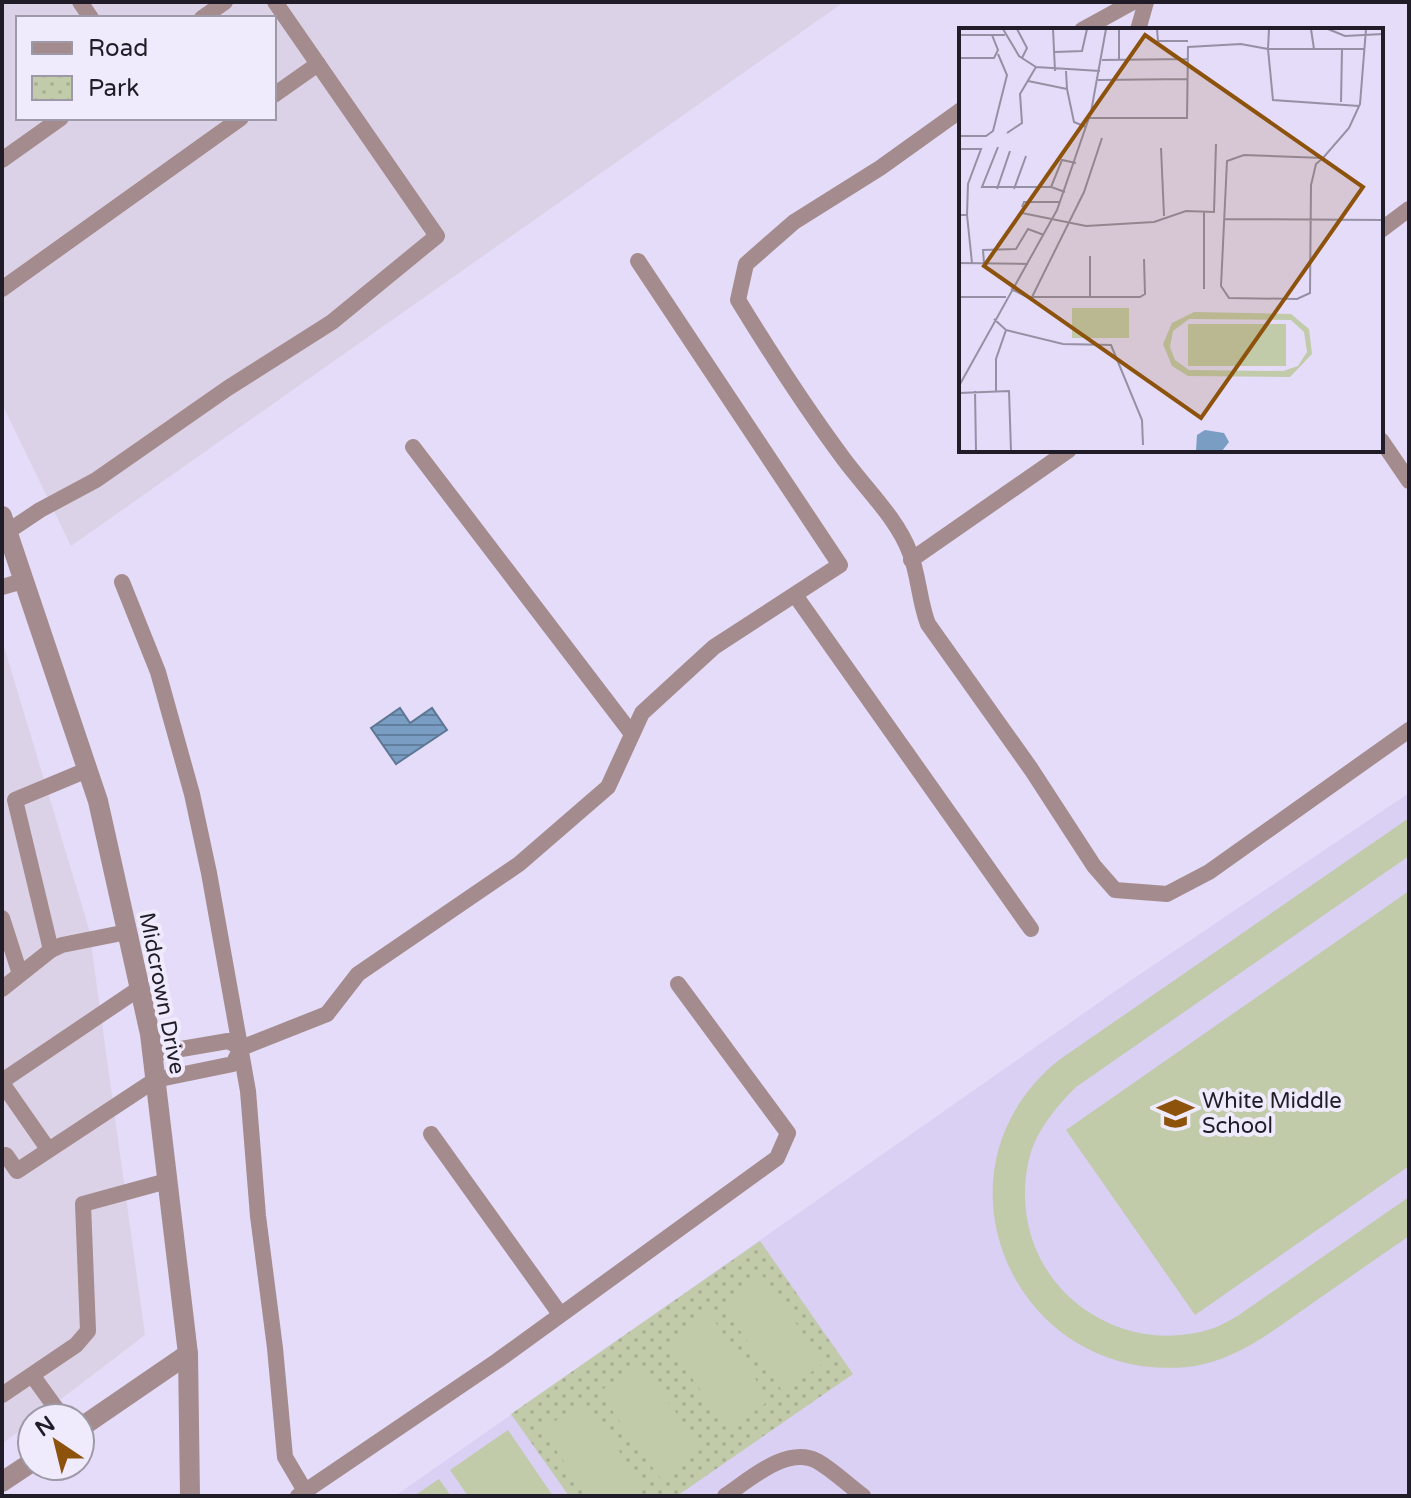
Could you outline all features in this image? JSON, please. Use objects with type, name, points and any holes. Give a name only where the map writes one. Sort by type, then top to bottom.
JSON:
[{"type":"street","name":"Midcrown Drive","points":[[5,524],[98,801],[150,1034],[188,1354],[190,1496]]},
{"type":"street","points":[[96,1417],[188,1354]]},
{"type":"lane","points":[[205,16],[225,2]]},
{"type":"lane","points":[[5,524],[40,510],[96,480],[228,388],[332,322],[437,236],[275,2]]},
{"type":"lane","points":[[1086,28],[1133,2]]},
{"type":"lane","points":[[1139,28],[1146,2]]},
{"type":"lane","points":[[276,94],[318,64]]},
{"type":"lane","points":[[959,111],[880,168],[794,222],[746,264],[738,300],[773,358],[891,521],[910,553],[920,604],[928,624],[1031,769],[1094,866],[1115,890],[1167,894],[1284,821],[1409,730]]},
{"type":"lane","points":[[2,160],[58,120]]},
{"type":"lane","points":[[2,289],[238,120]]},
{"type":"lane","points":[[1383,228],[1409,209]]},
{"type":"lane","points":[[6,1155],[17,1171],[155,1080],[233,1064],[241,1048],[327,1014],[358,974],[519,864],[608,787],[642,713],[714,647],[840,565],[638,261]]},
{"type":"lane","points":[[1383,443],[1409,481]]},
{"type":"lane","points":[[413,447],[632,734]]},
{"type":"lane","points":[[911,560],[1066,452]]},
{"type":"lane","points":[[2,587],[23,581]]},
{"type":"lane","points":[[122,582],[158,672],[192,794],[248,1091],[258,1216],[285,1457],[301,1494],[459,1387],[777,1158],[788,1133],[678,984]]},
{"type":"lane","points":[[795,595],[1031,929]]},
{"type":"lane","points":[[51,950],[8,803],[87,770]]},
{"type":"lane","points":[[2,918],[20,974]]},
{"type":"lane","points":[[2,989],[51,950],[127,932]]},
{"type":"lane","points":[[48,1149],[2,1082],[140,988]]},
{"type":"lane","points":[[152,1054],[228,1041],[241,1048]]},
{"type":"lane","points":[[431,1134],[560,1314]]},
{"type":"lane","points":[[2,1395],[76,1345],[88,1331],[83,1204],[167,1181]]},
{"type":"lane","points":[[32,1375],[51,1402]]},
{"type":"lane","points":[[725,1496],[767,1468],[795,1457],[815,1460],[863,1496]]},
{"type":"shaded area","points":[[2,2],[844,2],[71,546],[2,404]]},
{"type":"shaded area","points":[[2,640],[89,929],[145,1335],[57,1402],[16,1402],[16,1433],[2,1444]]},
{"type":"shaded area","name":"White Middle School","points":[[1409,793],[1409,1496],[395,1496],[1124,985]]},
{"type":"green space","points":[[1409,818],[1409,856],[1076,1087],[1052,1115],[1033,1146],[1025,1191],[1027,1218],[1036,1248],[1050,1275],[1070,1297],[1094,1315],[1120,1328],[1150,1335],[1180,1335],[1225,1323],[1409,1197],[1409,1236],[1270,1333],[1222,1359],[1187,1367],[1126,1363],[1074,1341],[1034,1306],[1006,1261],[993,1210],[997,1157],[1018,1105],[1059,1060]]},
{"type":"green space","points":[[1409,891],[1409,1166],[1195,1315],[1066,1130]]},
{"type":"green space","points":[[760,1241],[853,1374],[677,1496],[569,1496],[511,1414]]},
{"type":"green space","points":[[763,1276],[824,1363],[783,1392],[722,1305]]},
{"type":"green space","points":[[709,1313],[770,1400],[729,1430],[667,1343]]},
{"type":"green space","points":[[640,1362],[702,1449],[660,1478],[599,1392]]},
{"type":"green space","points":[[584,1401],[645,1488],[633,1496],[588,1496],[542,1430]]},
{"type":"green space","points":[[508,1430],[553,1496],[468,1496],[450,1470]]},
{"type":"green space","points":[[439,1479],[451,1496],[414,1496]]},
{"type":"water","points":[[400,708],[410,723],[432,708],[447,730],[396,764],[371,728]]},
{"type":"place","name":"White Middle School","points":[[1176,1113]]}]
